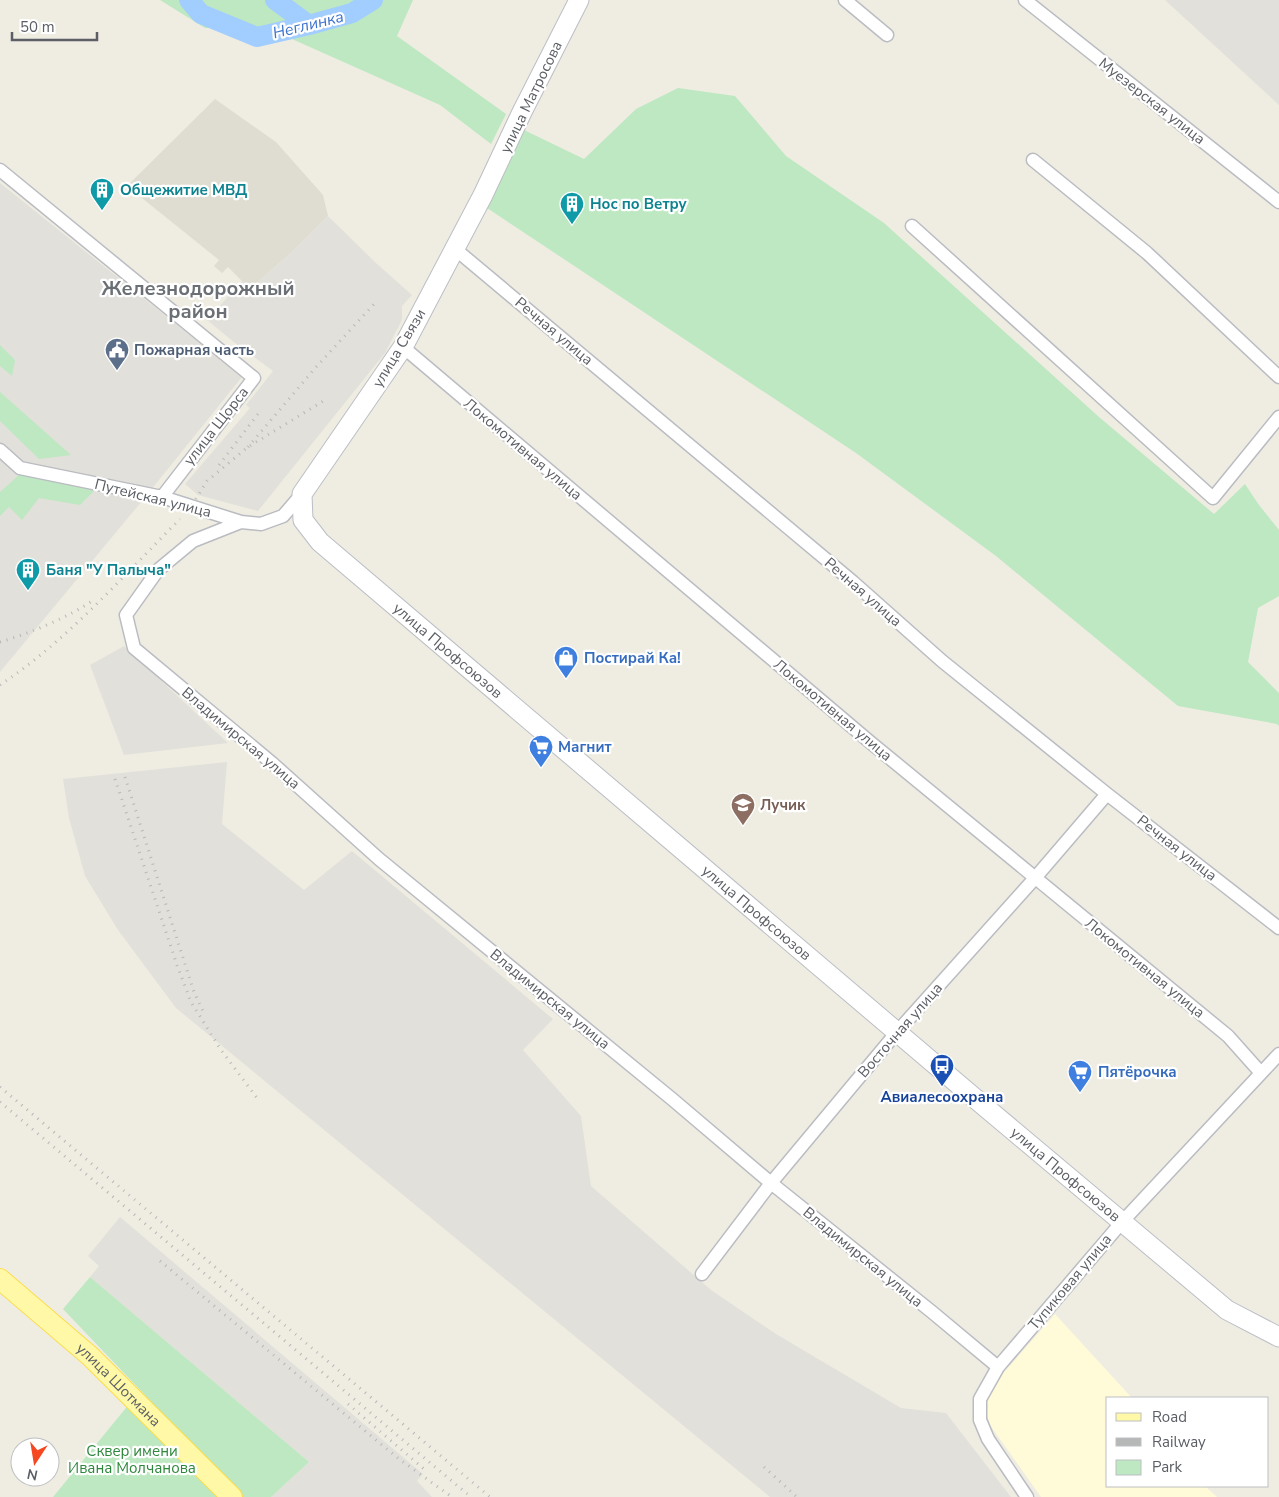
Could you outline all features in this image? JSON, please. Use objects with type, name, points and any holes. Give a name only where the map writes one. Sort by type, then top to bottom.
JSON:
[{"type":"main road","name":"улица Матросова","points":[[483,195],[522,112],[579,0]]},
{"type":"main road","name":"улица Связи","points":[[302,494],[403,347],[483,195]]},
{"type":"main road","name":"улица Профсоюзов","points":[[302,494],[303,520],[320,542],[1227,1310],[1279,1337]]},
{"type":"main road","name":"улица Шотмана","points":[[0,1279],[90,1356],[232,1497]]},
{"type":"street","points":[[844,0],[887,35]]},
{"type":"street","name":"Муезерская улица","points":[[1025,0],[1279,202]]},
{"type":"street","points":[[1033,160],[1147,253],[1279,377]]},
{"type":"street","name":"улица Щорса","points":[[0,170],[254,378],[162,497]]},
{"type":"street","points":[[912,226],[1213,498],[1279,417]]},
{"type":"street","name":"Речная улица","points":[[454,248],[816,552],[942,661],[1279,928]]},
{"type":"street","name":"Локомотивная улица","points":[[403,347],[870,742],[1228,1036],[1261,1073]]},
{"type":"street","name":"Путейская улица","points":[[0,450],[20,468],[162,497],[241,522],[261,524],[283,516],[302,494]]},
{"type":"street","name":"Владимирская улица","points":[[241,522],[193,541],[158,570],[126,615],[134,648],[272,763],[379,859],[672,1099],[771,1184],[998,1367]]},
{"type":"street","name":"Восточная улица","points":[[702,1274],[771,1184],[897,1032],[1108,794]]},
{"type":"street","name":"Тупиковая улица","points":[[1027,1497],[988,1439],[980,1420],[980,1399],[998,1367],[1122,1222],[1279,1054]]},
{"type":"shaded area","points":[[1165,0],[1279,0],[1279,105]]},
{"type":"shaded area","points":[[215,99],[276,142],[323,195],[328,216],[295,249],[254,285],[242,281],[228,267],[222,273],[214,266],[219,260],[127,186]]},
{"type":"shaded area","points":[[0,183],[242,377],[0,672]]},
{"type":"shaded area","points":[[328,216],[412,295],[402,306],[402,320],[385,353],[258,511],[198,495],[185,484],[250,408],[246,405],[273,371],[207,320],[242,281],[254,285],[295,249]]},
{"type":"shaded area","points":[[124,646],[228,743],[124,755],[90,665]]},
{"type":"shaded area","points":[[227,762],[222,824],[304,890],[352,851],[553,1019],[523,1050],[581,1116],[591,1186],[711,1290],[776,1334],[901,1408],[946,1413],[1011,1497],[770,1497],[176,1008],[118,930],[85,876],[69,818],[63,779]]},
{"type":"shaded area","points":[[120,1217],[423,1474],[417,1481],[432,1497],[271,1497],[309,1462],[90,1277],[99,1266],[88,1256]]},
{"type":"shaded area","points":[[1055,1314],[1131,1397],[1106,1397],[1106,1487],[1206,1487],[1217,1497],[1041,1497],[990,1425],[983,1404],[1000,1377]]},
{"type":"green space","points":[[160,0],[413,0],[397,36],[506,114],[491,144],[440,105],[265,27],[205,28]]},
{"type":"green space","points":[[678,88],[735,96],[786,156],[884,223],[1099,417],[1214,514],[1245,484],[1279,530],[1279,596],[1258,608],[1248,662],[1279,693],[1279,726],[1277,724],[1178,706],[996,556],[856,453],[487,208],[524,130],[584,159],[636,109]]},
{"type":"green space","points":[[0,345],[15,360],[12,376],[0,366]]},
{"type":"green space","points":[[0,392],[71,455],[39,459],[0,421]]},
{"type":"green space","points":[[21,473],[95,490],[80,505],[39,498],[22,520],[9,507],[0,516],[0,492]]},
{"type":"green space","points":[[90,1277],[309,1462],[271,1497],[242,1497],[63,1309]]},
{"type":"green space","name":"Сквер имени Ивана Молчанова","points":[[130,1403],[225,1497],[53,1497]]},
{"type":"waterway","name":"Неглинка","points":[[189,0],[201,14],[257,37],[352,13],[373,0]]},
{"type":"waterway","points":[[275,0],[309,25]]},
{"type":"railway","points":[[248,447],[317,366],[375,303]]},
{"type":"railway","points":[[192,505],[207,481],[248,447],[325,400]]},
{"type":"railway","points":[[219,465],[258,414]]},
{"type":"railway","points":[[0,685],[72,628],[180,519]]},
{"type":"railway","points":[[0,642],[48,624],[92,601]]},
{"type":"railway","points":[[125,777],[194,992],[203,1011]]},
{"type":"railway","points":[[115,779],[191,1002],[221,1050],[257,1098]]},
{"type":"railway","points":[[0,1087],[490,1497]]},
{"type":"railway","points":[[0,1102],[471,1497]]},
{"type":"railway","points":[[160,1261],[399,1459],[452,1497]]},
{"type":"railway","points":[[348,1404],[424,1469]]},
{"type":"railway","points":[[764,1467],[797,1497]]},
{"type":"place","name":"Общежитие МВД","points":[[102,211]]},
{"type":"place","name":"Нос по Ветру","points":[[572,225]]},
{"type":"place","name":"Пожарная часть","points":[[117,371]]},
{"type":"place","name":"Баня \"У Палыча\"","points":[[28,591]]},
{"type":"place","name":"Постирай Ка!","points":[[566,679]]},
{"type":"place","name":"Магнит","points":[[541,768]]},
{"type":"place","name":"Лучик","points":[[743,826]]},
{"type":"place","name":"Авиалесоохрана","points":[[942,1087]]},
{"type":"place","name":"Пятёрочка","points":[[1080,1093]]},
{"type":"district","name":"Железнодорожный район","points":[[198,300]]}]
